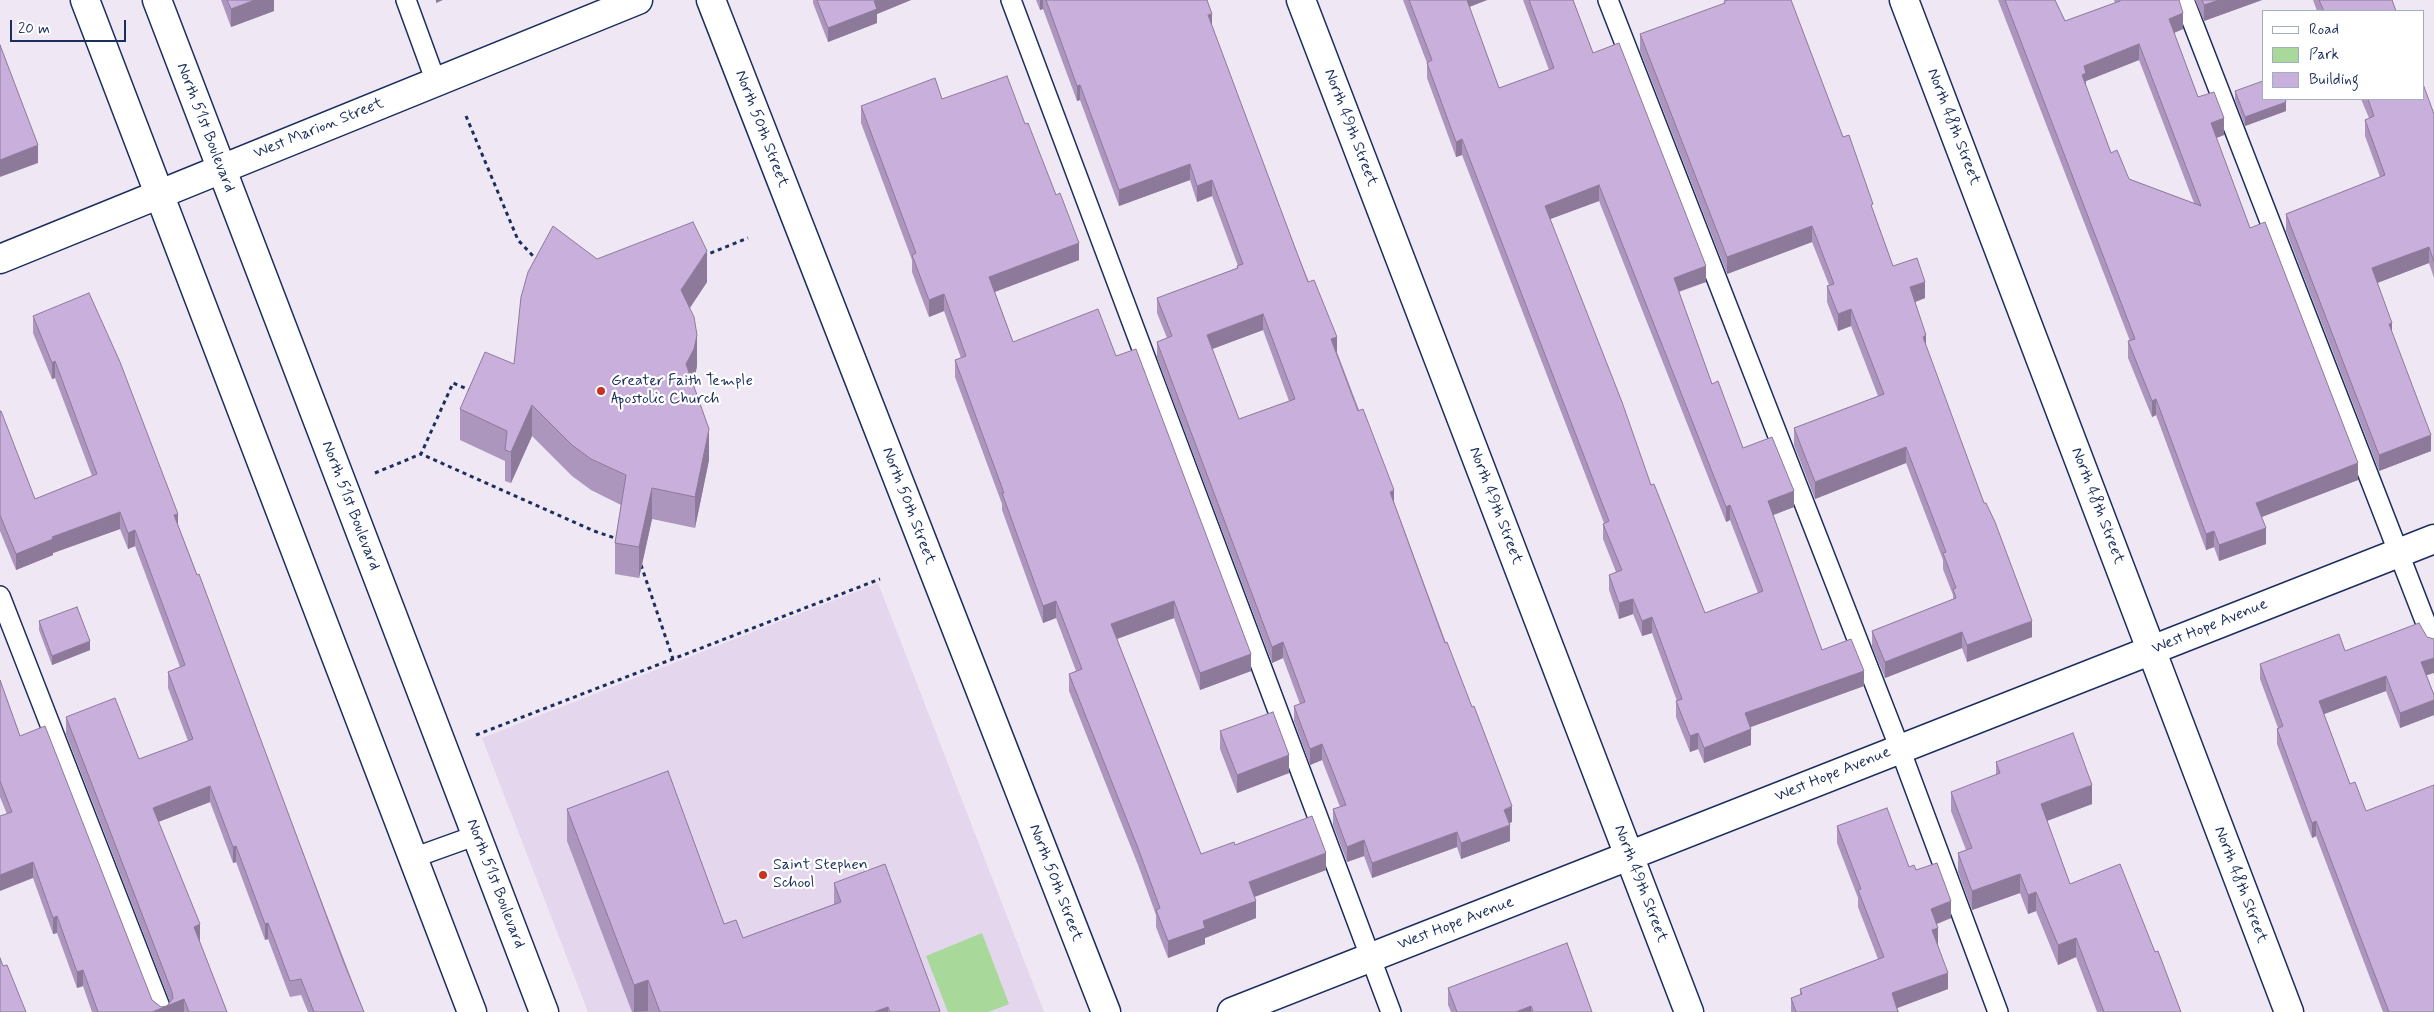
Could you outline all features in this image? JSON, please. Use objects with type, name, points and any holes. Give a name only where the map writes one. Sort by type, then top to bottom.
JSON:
[{"type":"street","points":[[85,0],[472,1012]]},
{"type":"street","name":"North 51st Boulevard","points":[[156,0],[544,1012]]},
{"type":"street","name":"West Marion Street","points":[[0,258],[160,195],[638,0]]},
{"type":"street","name":"North 50th Street","points":[[711,0],[1106,1012]]},
{"type":"street","name":"North 49th Street","points":[[1301,0],[1689,1012]]},
{"type":"street","name":"North 48th Street","points":[[1904,0],[2289,1012]]},
{"type":"street","name":"West Hope Avenue","points":[[1232,1012],[2434,539]]},
{"type":"lane","points":[[406,0],[436,82]]},
{"type":"lane","points":[[1011,0],[1391,1012]]},
{"type":"lane","points":[[1608,0],[1900,749],[1998,1012]]},
{"type":"lane","points":[[2184,0],[2434,644]]},
{"type":"lane","points":[[0,596],[162,1012]]},
{"type":"lane","points":[[413,858],[476,835]]},
{"type":"path","points":[[466,116],[518,240],[534,257]]},
{"type":"path","points":[[696,259],[748,238]]},
{"type":"path","points":[[375,473],[421,454],[453,382],[480,394]]},
{"type":"path","points":[[421,454],[594,531],[626,541]]},
{"type":"path","points":[[640,561],[673,659]]},
{"type":"path","points":[[476,735],[880,579]]},
{"type":"shaded area","name":"Saint Stephen School","points":[[878,583],[1044,1012],[588,1012],[482,738]]},
{"type":"green space","points":[[982,933],[1009,1004],[988,1012],[948,1012],[926,956]]},
{"type":"building","points":[[227,0],[255,0],[231,9]]},
{"type":"building","points":[[817,0],[877,0],[874,1],[877,9],[828,28]]},
{"type":"building","points":[[1046,0],[1207,0],[1212,14],[1208,15],[1308,282],[1314,280],[1337,337],[1331,339],[1358,411],[1363,409],[1394,490],[1390,492],[1445,643],[1447,642],[1472,707],[1474,706],[1512,806],[1504,810],[1510,825],[1461,843],[1457,832],[1372,863],[1364,840],[1347,847],[1333,809],[1346,805],[1322,744],[1310,749],[1294,706],[1305,702],[1283,642],[1272,647],[1157,342],[1172,336],[1157,298],[1238,268],[1237,266],[1243,264],[1212,180],[1197,186],[1190,164],[1119,190],[1080,85],[1077,86]],"holes":[[[1263,314],[1295,399],[1239,419],[1207,335]]]},
{"type":"building","points":[[1409,0],[1467,0],[1499,88],[1554,68],[1529,0],[1573,0],[1593,53],[1619,43],[1706,266],[1674,278],[1712,384],[1718,381],[1743,448],[1772,437],[1794,491],[1768,501],[1822,650],[1851,639],[1864,671],[1745,713],[1751,729],[1704,748],[1698,733],[1690,736],[1676,701],[1682,699],[1652,617],[1642,621],[1633,599],[1619,603],[1609,575],[1622,570],[1603,524],[1609,521],[1462,139],[1456,142],[1427,63],[1432,60]],"holes":[[[1599,185],[1726,507],[1730,505],[1763,591],[1705,613],[1654,484],[1651,485],[1622,402],[1545,206]]]},
{"type":"building","points":[[1791,0],[1843,137],[1849,135],[1893,266],[1917,258],[1925,282],[1910,287],[1926,335],[1923,337],[1984,503],[1986,503],[1995,522],[2032,621],[1967,645],[1962,632],[1885,662],[1872,631],[1956,598],[1953,589],[1956,588],[1943,553],[1946,552],[1906,447],[1815,482],[1794,428],[1884,394],[1851,309],[1838,314],[1827,286],[1834,284],[1812,226],[1727,257],[1640,34],[1725,3],[1724,1]]},
{"type":"building","points":[[2005,0],[2055,0],[2065,21],[2120,0],[2179,0],[2183,13],[2169,19],[2198,97],[2214,92],[2224,118],[2211,123],[2250,228],[2265,222],[2358,463],[2256,503],[2266,528],[2219,545],[2214,531],[2206,534],[2156,399],[2152,401],[2128,341],[2135,339]],"holes":[[[2139,44],[2201,206],[2129,179],[2117,150],[2111,153],[2082,75],[2086,73],[2084,66]]]},
{"type":"building","points":[[2202,0],[2219,0],[2204,5]]},
{"type":"building","points":[[2319,0],[2392,0],[2396,10],[2324,10]]},
{"type":"building","points":[[0,45],[38,145],[0,160]]},
{"type":"building","points":[[1007,76],[1025,124],[1028,123],[1056,195],[1060,193],[1079,243],[989,277],[1013,342],[1098,309],[1116,356],[1136,349],[1251,654],[1200,673],[1174,601],[1111,624],[1201,854],[1234,842],[1235,845],[1312,816],[1326,853],[1249,882],[1256,901],[1203,921],[1205,928],[1168,941],[1156,910],[1160,908],[1138,848],[1069,674],[1082,669],[1056,601],[1043,606],[955,360],[966,356],[944,294],[929,300],[912,255],[916,253],[861,106],[935,78],[942,99]]},
{"type":"building","points":[[2262,81],[2262,100],[2285,100],[2286,102],[2245,117],[2235,91]]},
{"type":"building","points":[[2424,87],[2434,114],[2434,262],[2429,247],[2372,268],[2392,323],[2389,324],[2431,435],[2379,455],[2286,214],[2385,175],[2365,120],[2374,116],[2368,100],[2424,100]]},
{"type":"building","name":"Greater Faith Temple Apostolic Church","points":[[693,222],[707,251],[681,290],[694,317],[697,335],[694,349],[686,364],[709,429],[695,497],[652,488],[639,547],[615,543],[626,475],[591,459],[572,445],[532,405],[511,452],[505,450],[507,431],[460,409],[485,352],[514,364],[521,297],[528,272],[553,226],[597,259]]},
{"type":"building","points":[[89,293],[120,362],[178,514],[174,515],[197,575],[199,574],[364,1012],[314,1012],[301,979],[290,981],[268,923],[265,924],[236,846],[233,847],[210,786],[153,808],[200,924],[194,927],[227,1012],[189,1012],[184,999],[167,1006],[173,998],[172,992],[66,717],[115,698],[139,759],[193,739],[168,672],[185,665],[135,530],[128,533],[120,512],[52,537],[53,539],[16,554],[0,515],[0,411],[35,499],[97,474],[55,361],[52,363],[33,316]]},
{"type":"building","points":[[77,607],[90,641],[52,656],[39,621]]},
{"type":"building","points":[[2419,623],[2427,637],[2434,639],[2434,658],[2421,662],[2434,695],[2434,700],[2400,713],[2386,676],[2319,701],[2350,784],[2355,782],[2366,811],[2434,785],[2434,1012],[2389,1012],[2316,821],[2312,823],[2277,729],[2283,726],[2260,664],[2339,634],[2345,651]]},
{"type":"building","points":[[0,680],[20,736],[45,726],[152,1000],[161,1007],[167,1006],[152,1012],[98,1012],[83,970],[77,972],[57,916],[53,918],[33,862],[0,875],[0,816],[12,812],[0,781]]},
{"type":"building","points":[[1273,712],[1289,755],[1237,775],[1220,731]]},
{"type":"building","points":[[2073,733],[2092,785],[2041,804],[2070,884],[2120,864],[2155,952],[2158,951],[2181,1012],[2104,1012],[2076,938],[2058,945],[2036,892],[2028,895],[2020,874],[1972,891],[1958,853],[1972,848],[1951,792],[2000,773],[1996,762]]},
{"type":"building","points":[[668,771],[724,924],[736,920],[743,938],[841,902],[834,883],[885,864],[940,1011],[890,1012],[888,1007],[874,1012],[660,1012],[648,980],[634,985],[567,809]]},
{"type":"building","points":[[1887,808],[1909,867],[1914,865],[1916,870],[1937,863],[1951,901],[1931,909],[1938,928],[1932,930],[1948,973],[1892,993],[1898,1012],[1796,1012],[1791,998],[1802,994],[1800,989],[1884,957],[1858,890],[1861,889],[1837,826]]},
{"type":"building","points":[[1567,943],[1592,1012],[1533,1012],[1531,1006],[1516,1012],[1457,1012],[1448,988]]},
{"type":"building","points":[[0,958],[3,966],[7,965],[26,1012],[0,1012]]},
{"type":"place","name":"Greater Faith Temple Apostolic Church","points":[[601,391]]},
{"type":"place","name":"Saint Stephen School","points":[[763,875]]}]
